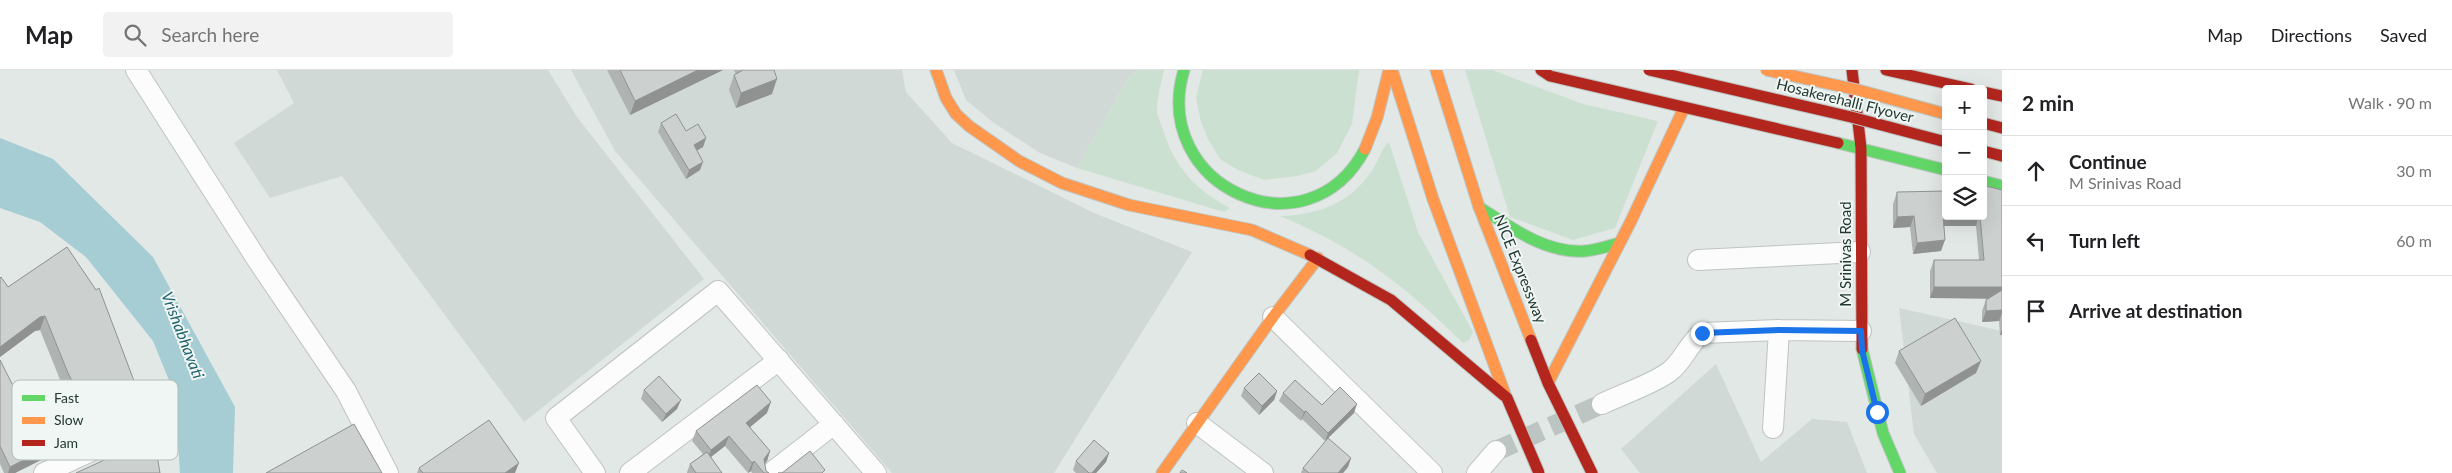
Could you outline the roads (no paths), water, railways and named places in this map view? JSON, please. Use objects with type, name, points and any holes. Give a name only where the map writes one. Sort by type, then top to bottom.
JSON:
[{"type":"main road","points":[[936,70],[946,98],[956,114],[969,126],[1020,161],[1062,183],[1129,204],[1252,230],[1318,258],[1391,300],[1507,398]]},
{"type":"main road","points":[[1184,70],[1178,89],[1178,104],[1181,128],[1190,149],[1205,170],[1260,209],[1300,201],[1320,194],[1339,181],[1356,162],[1378,119],[1390,70]]},
{"type":"main road","points":[[1390,70],[1433,199],[1507,398],[1539,473]]},
{"type":"main road","name":"NICE Expressway","points":[[1436,70],[1479,207],[1548,383],[1592,473]]},
{"type":"main road","points":[[1541,70],[1550,76],[1861,148],[1942,169]]},
{"type":"main road","name":"Hosakerehalli Flyover","points":[[1649,70],[1851,117],[1942,141]]},
{"type":"main road","name":"Hosakerehalli Flyover","points":[[1766,70],[1858,90],[1942,113]]},
{"type":"main road","name":"M Srinivas Road","points":[[1852,70],[1861,148],[1860,252],[1862,350],[1882,433],[1900,473]]},
{"type":"main road","points":[[1886,70],[1949,77],[1964,85]]},
{"type":"main road","points":[[1987,93],[2002,96]]},
{"type":"main road","points":[[1548,383],[1619,243],[1684,108]]},
{"type":"main road","points":[[1987,124],[2002,128]]},
{"type":"main road","points":[[1987,152],[2002,156]]},
{"type":"main road","points":[[1987,182],[2002,186]]},
{"type":"main road","points":[[1479,207],[1534,241],[1558,249],[1583,251],[1619,243]]},
{"type":"main road","points":[[1252,230],[1260,209]]},
{"type":"main road","points":[[1162,473],[1273,317],[1318,258]]},
{"type":"street","points":[[136,70],[258,261],[346,391],[388,473]]},
{"type":"street","points":[[1698,260],[1860,252]]},
{"type":"street","points":[[595,473],[556,418],[718,290],[876,473]]},
{"type":"street","points":[[1273,317],[1432,473]]},
{"type":"street","points":[[1602,404],[1668,372],[1679,363],[1693,340],[1702,333],[1779,330],[1861,331]]},
{"type":"street","points":[[1773,428],[1779,330]]},
{"type":"street","points":[[630,473],[779,360]]},
{"type":"street","points":[[1197,423],[1263,473]]},
{"type":"street","points":[[771,473],[834,424]]},
{"type":"street","points":[[1477,473],[1496,451]]},
{"type":"street","points":[[44,473],[72,460]]},
{"type":"water","name":"Vrishabhavati","points":[[0,138],[53,159],[153,257],[235,407],[233,473],[180,473],[178,380],[169,380],[153,341],[86,257],[40,222],[0,208]]},
{"type":"tunnel","points":[[1496,451],[1602,404]]}]
